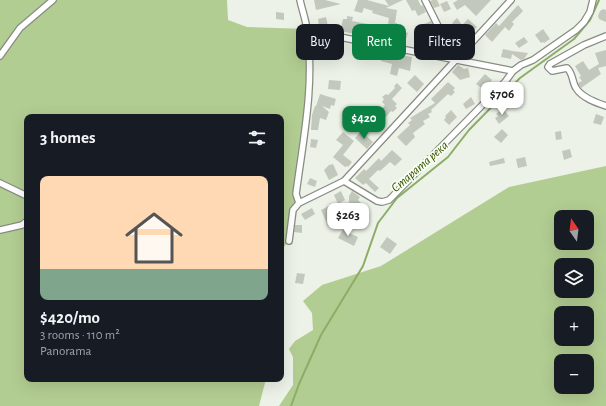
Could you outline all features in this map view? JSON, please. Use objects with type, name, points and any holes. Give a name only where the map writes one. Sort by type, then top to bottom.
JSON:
[{"type":"street","points":[[0,56],[20,28],[53,0]]},
{"type":"street","points":[[300,0],[306,24]]},
{"type":"street","points":[[426,0],[438,24]]},
{"type":"street","points":[[475,39],[511,0]]},
{"type":"street","points":[[344,181],[377,201],[382,202],[389,200],[505,82],[513,71],[533,60],[576,30],[584,22],[590,12],[593,0]]},
{"type":"street","points":[[606,36],[584,45],[548,67],[550,70],[567,68],[570,71],[576,89],[583,95],[606,106]]},
{"type":"street","points":[[344,38],[414,52]]},
{"type":"street","points":[[299,203],[296,194],[307,112],[310,78],[309,60]]},
{"type":"street","points":[[289,241],[293,210],[299,203],[344,181],[455,60],[513,71]]},
{"type":"street","points":[[0,183],[24,195]]},
{"type":"street","points":[[0,230],[24,223]]},
{"type":"green space","points":[[0,0],[227,0],[228,20],[247,27],[296,29],[296,60],[309,60],[310,78],[296,194],[299,203],[289,241],[284,247],[284,114],[24,114],[24,382],[265,382],[259,406],[0,406]]},
{"type":"green space","points":[[606,166],[606,406],[279,406],[293,385],[293,357],[289,349],[295,341],[313,330],[312,313],[303,301],[322,285],[381,266],[509,187]]},
{"type":"building","points":[[314,0],[325,0],[341,4],[316,10]]},
{"type":"building","points":[[358,0],[367,0],[389,6],[385,0],[403,0],[386,8],[397,10],[395,23],[397,24],[388,24],[389,18],[372,13],[373,11],[364,8],[362,13],[354,11]]},
{"type":"building","points":[[406,0],[418,0],[421,6],[423,5],[426,12],[418,16],[415,10],[412,11]]},
{"type":"building","points":[[437,0],[440,6],[434,8],[430,1]]},
{"type":"building","points":[[458,0],[491,0],[476,16],[465,5],[457,10],[453,3]]},
{"type":"building","points":[[447,1],[451,9],[444,12],[440,4]]},
{"type":"building","points":[[518,5],[523,11],[512,22],[514,24],[509,31],[505,27],[492,42],[485,35],[496,23],[499,26]]},
{"type":"building","points":[[603,9],[606,10],[606,22],[599,19],[598,16],[600,11]]},
{"type":"building","points":[[276,12],[284,13],[284,20],[276,19]]},
{"type":"building","points":[[347,16],[353,17],[352,21],[368,24],[352,24],[352,33],[344,32],[344,24],[342,24],[343,19],[347,19]]},
{"type":"building","points":[[326,17],[328,24],[319,24],[318,19]]},
{"type":"building","points":[[457,18],[461,24],[453,24],[452,23]]},
{"type":"building","points":[[468,19],[474,24],[463,24]]},
{"type":"building","points":[[431,21],[432,24],[424,24]]},
{"type":"building","points":[[543,29],[550,39],[544,43],[541,43],[535,35]]},
{"type":"building","points":[[524,37],[528,42],[519,48],[515,43]]},
{"type":"building","points":[[503,49],[528,53],[524,59],[521,60],[512,54],[511,59],[501,57]]},
{"type":"building","points":[[606,50],[606,66],[598,68],[601,74],[581,88],[578,83],[582,81],[579,77],[581,76],[575,66],[583,61],[589,70],[599,64],[595,53]]},
{"type":"building","points":[[406,56],[412,57],[410,71],[399,68],[397,76],[390,74],[392,64],[381,61],[406,60]]},
{"type":"building","points":[[458,65],[464,69],[468,68],[470,77],[460,80],[452,72]]},
{"type":"building","points":[[485,74],[492,80],[483,89],[476,84]]},
{"type":"building","points":[[415,75],[424,84],[417,92],[407,83]]},
{"type":"building","points":[[329,80],[341,81],[340,90],[328,89]]},
{"type":"building","points":[[448,82],[455,88],[453,90],[455,92],[451,96],[448,94],[431,110],[432,112],[428,114],[430,117],[423,121],[425,124],[413,133],[415,137],[406,146],[397,137],[410,125],[408,123],[412,120],[410,118],[435,103],[431,99]]},
{"type":"building","points":[[397,83],[402,88],[392,99],[397,104],[395,106],[397,108],[393,112],[391,111],[381,122],[375,116],[385,105],[382,102],[384,99],[382,97],[386,94],[388,95],[395,88],[394,86]]},
{"type":"building","points":[[320,94],[336,99],[334,106],[331,105],[330,109],[322,106],[329,112],[326,120],[320,118],[318,130],[311,130],[312,115]]},
{"type":"building","points":[[471,97],[475,104],[466,109],[463,104]]},
{"type":"building","points":[[451,110],[457,117],[449,125],[444,120],[446,117],[445,116]]},
{"type":"building","points":[[501,110],[502,112],[504,110],[509,116],[499,124],[495,118],[498,116],[496,114]]},
{"type":"building","points":[[362,112],[374,123],[367,130],[355,119]]},
{"type":"building","points":[[596,114],[604,117],[601,125],[593,123]]},
{"type":"building","points":[[502,129],[508,135],[501,143],[494,137]]},
{"type":"building","points":[[361,131],[373,142],[367,149],[355,138]]},
{"type":"building","points":[[561,131],[562,139],[556,140],[555,132]]},
{"type":"building","points":[[343,132],[354,141],[343,155],[352,162],[348,167],[345,167],[333,157],[343,145],[336,140]]},
{"type":"building","points":[[311,139],[318,140],[316,148],[310,147]]},
{"type":"building","points":[[570,149],[572,157],[564,160],[562,151]]},
{"type":"building","points":[[392,150],[402,159],[395,166],[390,162],[380,171],[378,170],[369,179],[379,188],[375,192],[366,183],[363,185],[355,178],[364,169],[366,171],[379,158],[381,161]]},
{"type":"building","points":[[525,157],[527,166],[518,168],[516,159]]},
{"type":"building","points":[[504,158],[505,163],[490,166],[489,162]]},
{"type":"building","points":[[333,164],[338,175],[329,180],[324,170],[329,165]]},
{"type":"building","points":[[310,178],[317,181],[315,187],[307,184]]},
{"type":"building","points":[[341,191],[345,200],[338,204],[334,195]]},
{"type":"building","points":[[352,191],[360,197],[358,200],[369,211],[364,216],[354,206],[352,209],[349,207],[349,196]]},
{"type":"building","points":[[329,206],[337,222],[328,226],[321,210]]},
{"type":"building","points":[[312,208],[315,214],[305,220],[301,214]]},
{"type":"building","points":[[295,225],[302,225],[302,233],[294,232]]},
{"type":"building","points":[[345,226],[351,229],[349,233],[358,237],[354,246],[338,238]]},
{"type":"building","points":[[387,237],[397,244],[390,254],[380,247]]},
{"type":"building","points":[[297,273],[305,274],[303,284],[295,283]]},
{"type":"waterway","name":"Старата река","points":[[291,406],[321,335],[363,266],[378,223],[397,198],[448,157],[469,130],[520,78],[574,39],[590,20],[599,0]]}]
